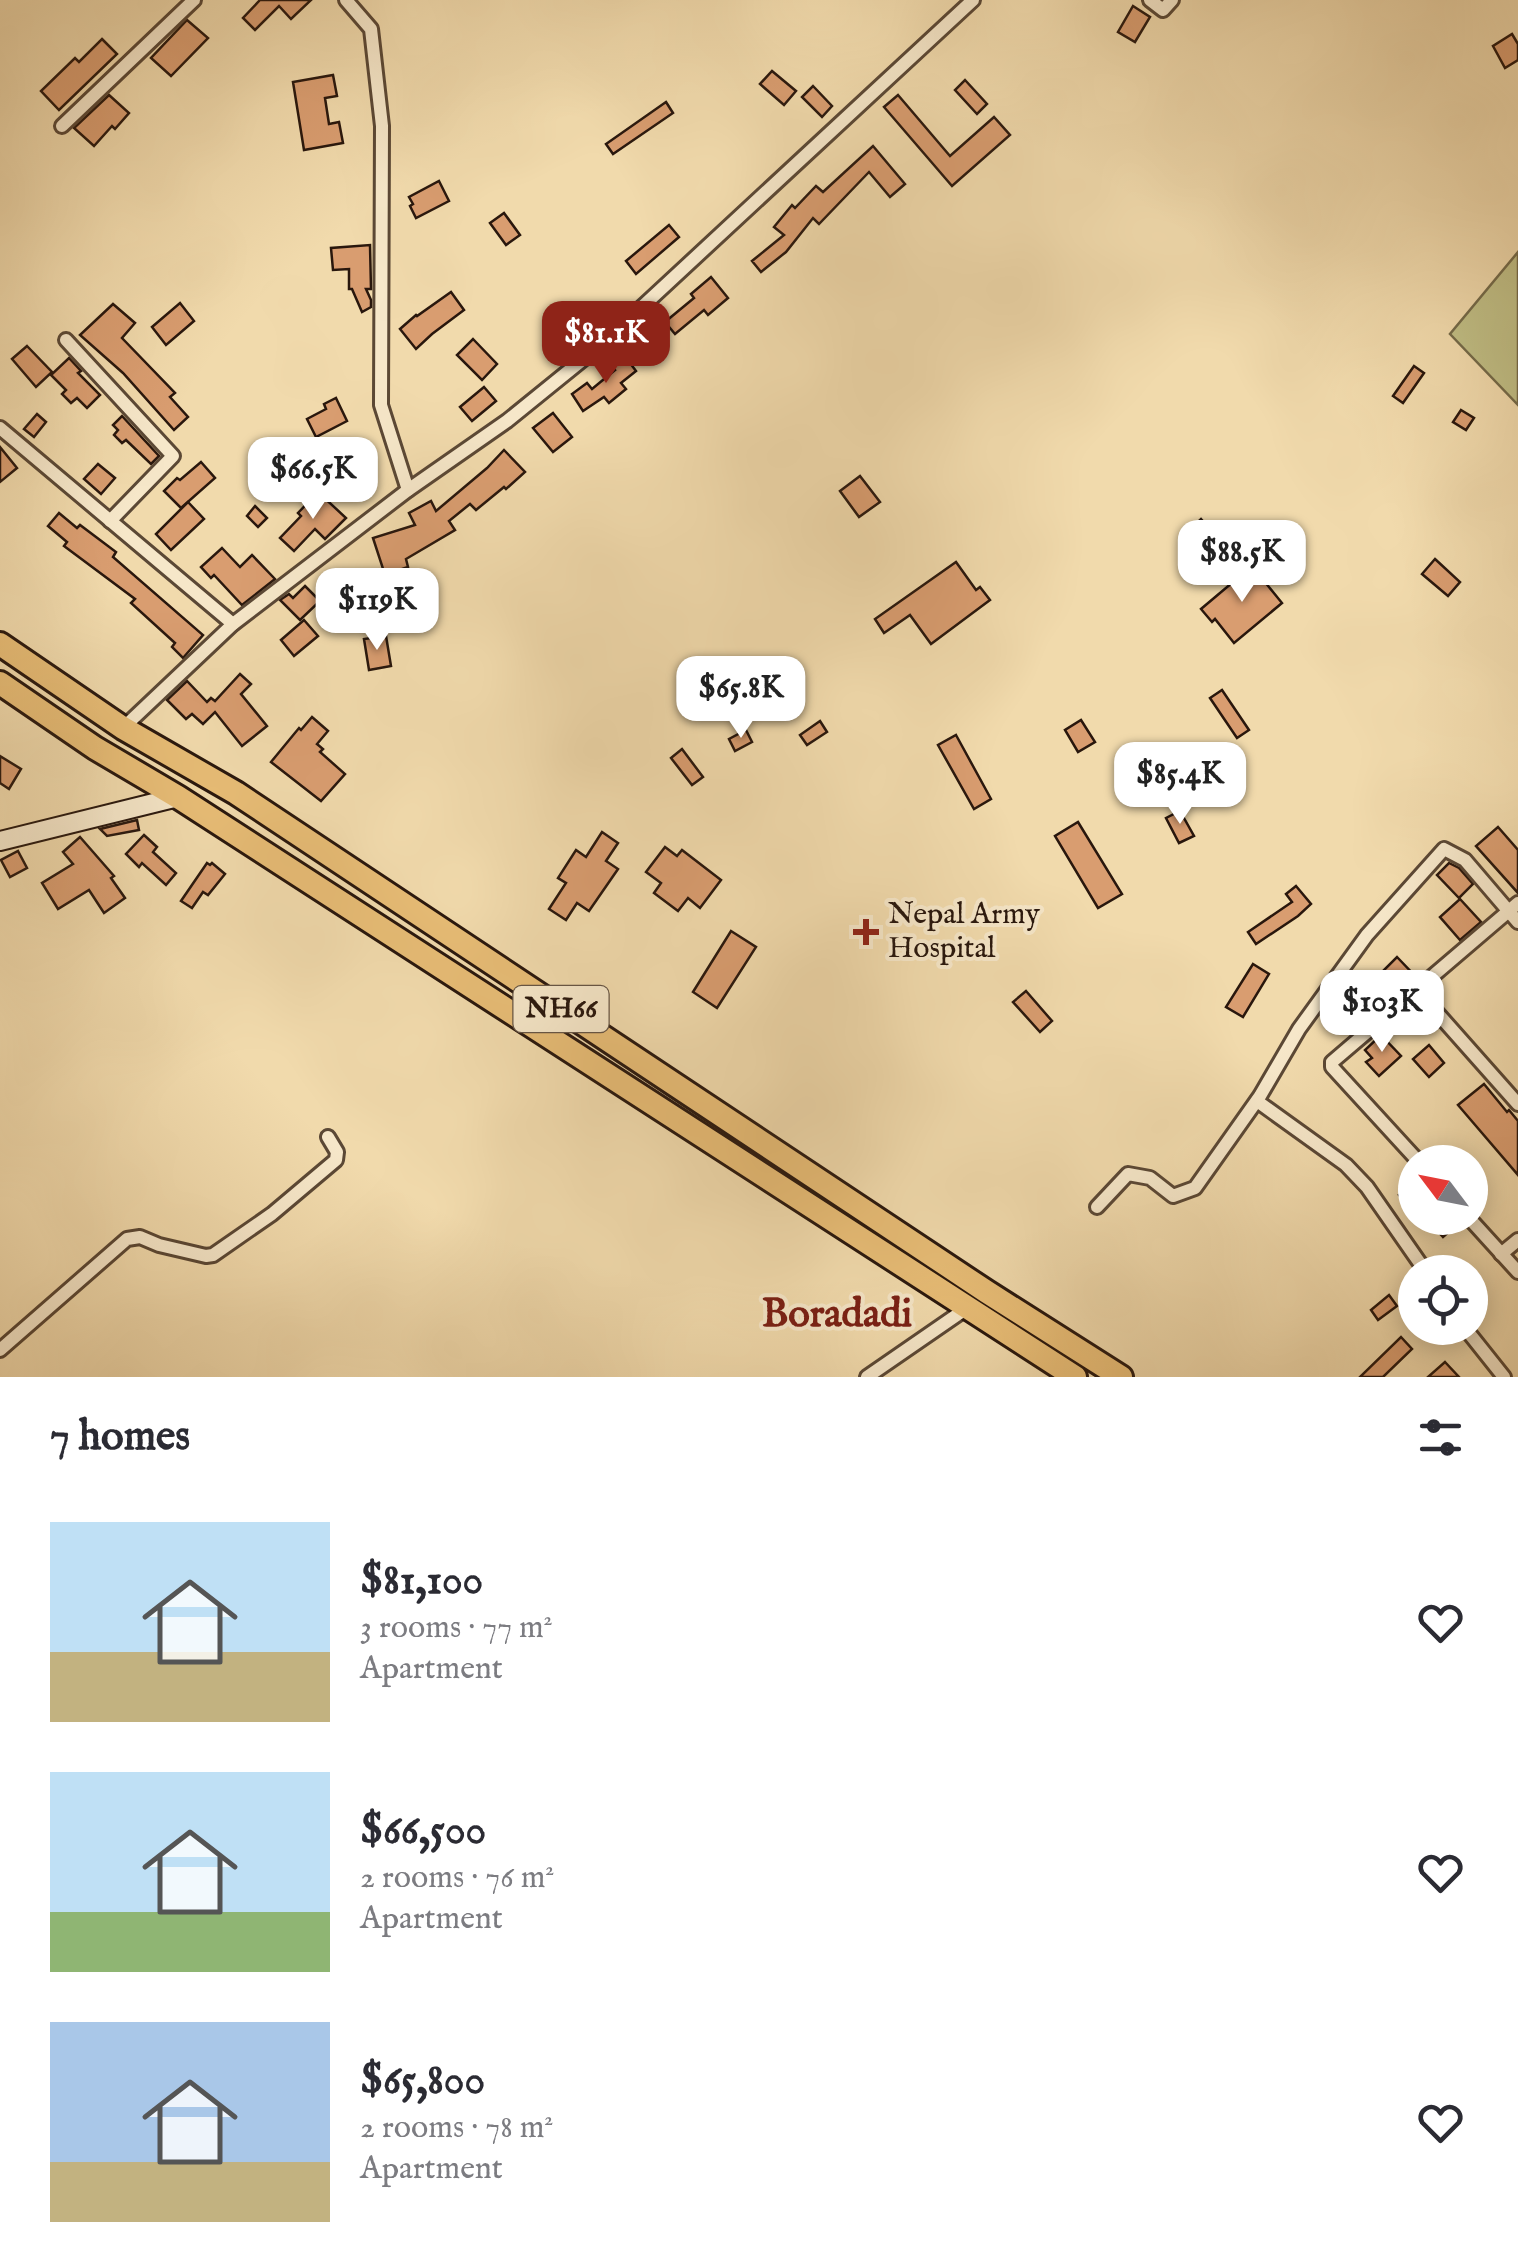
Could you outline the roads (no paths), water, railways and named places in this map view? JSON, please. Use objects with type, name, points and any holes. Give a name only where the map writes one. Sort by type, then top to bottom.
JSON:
[{"type":"highway","name":"NH66","points":[[0,644],[124,728],[236,794],[1121,1377]]},
{"type":"highway","name":"NH66","points":[[0,683],[95,748],[1074,1377]]},
{"type":"main road","points":[[0,841],[178,798]]},
{"type":"street","points":[[62,126],[194,0]]},
{"type":"street","points":[[346,0],[370,29],[373,48],[382,126],[381,405],[408,490]]},
{"type":"street","points":[[124,728],[233,624],[408,490],[507,421],[602,344],[973,0]]},
{"type":"street","points":[[1150,0],[1163,10],[1172,0]]},
{"type":"street","points":[[66,340],[174,456],[110,521]]},
{"type":"street","points":[[0,428],[233,624]]},
{"type":"street","points":[[1096,1207],[1128,1174],[1150,1178],[1173,1196],[1195,1188],[1256,1101],[1299,1029],[1367,935],[1444,849],[1465,860],[1515,912],[1416,988],[1332,1062],[1404,1145]]},
{"type":"street","points":[[1416,988],[1518,1104]]},
{"type":"street","points":[[1256,1101],[1346,1165],[1367,1187],[1414,1255]]},
{"type":"street","points":[[0,1350],[128,1240],[140,1237],[159,1246],[213,1256],[272,1214],[336,1160],[337,1152],[328,1137]]},
{"type":"street","points":[[1484,1235],[1518,1272]]},
{"type":"street","points":[[1501,1254],[1518,1240]]},
{"type":"street","points":[[867,1377],[967,1308]]},
{"type":"street","points":[[1479,1345],[1504,1377]]},
{"type":"place","name":"Nepal Army Hospital","points":[[866,932]]},
{"type":"district","name":"Boradadi","points":[[837,1315]]}]
